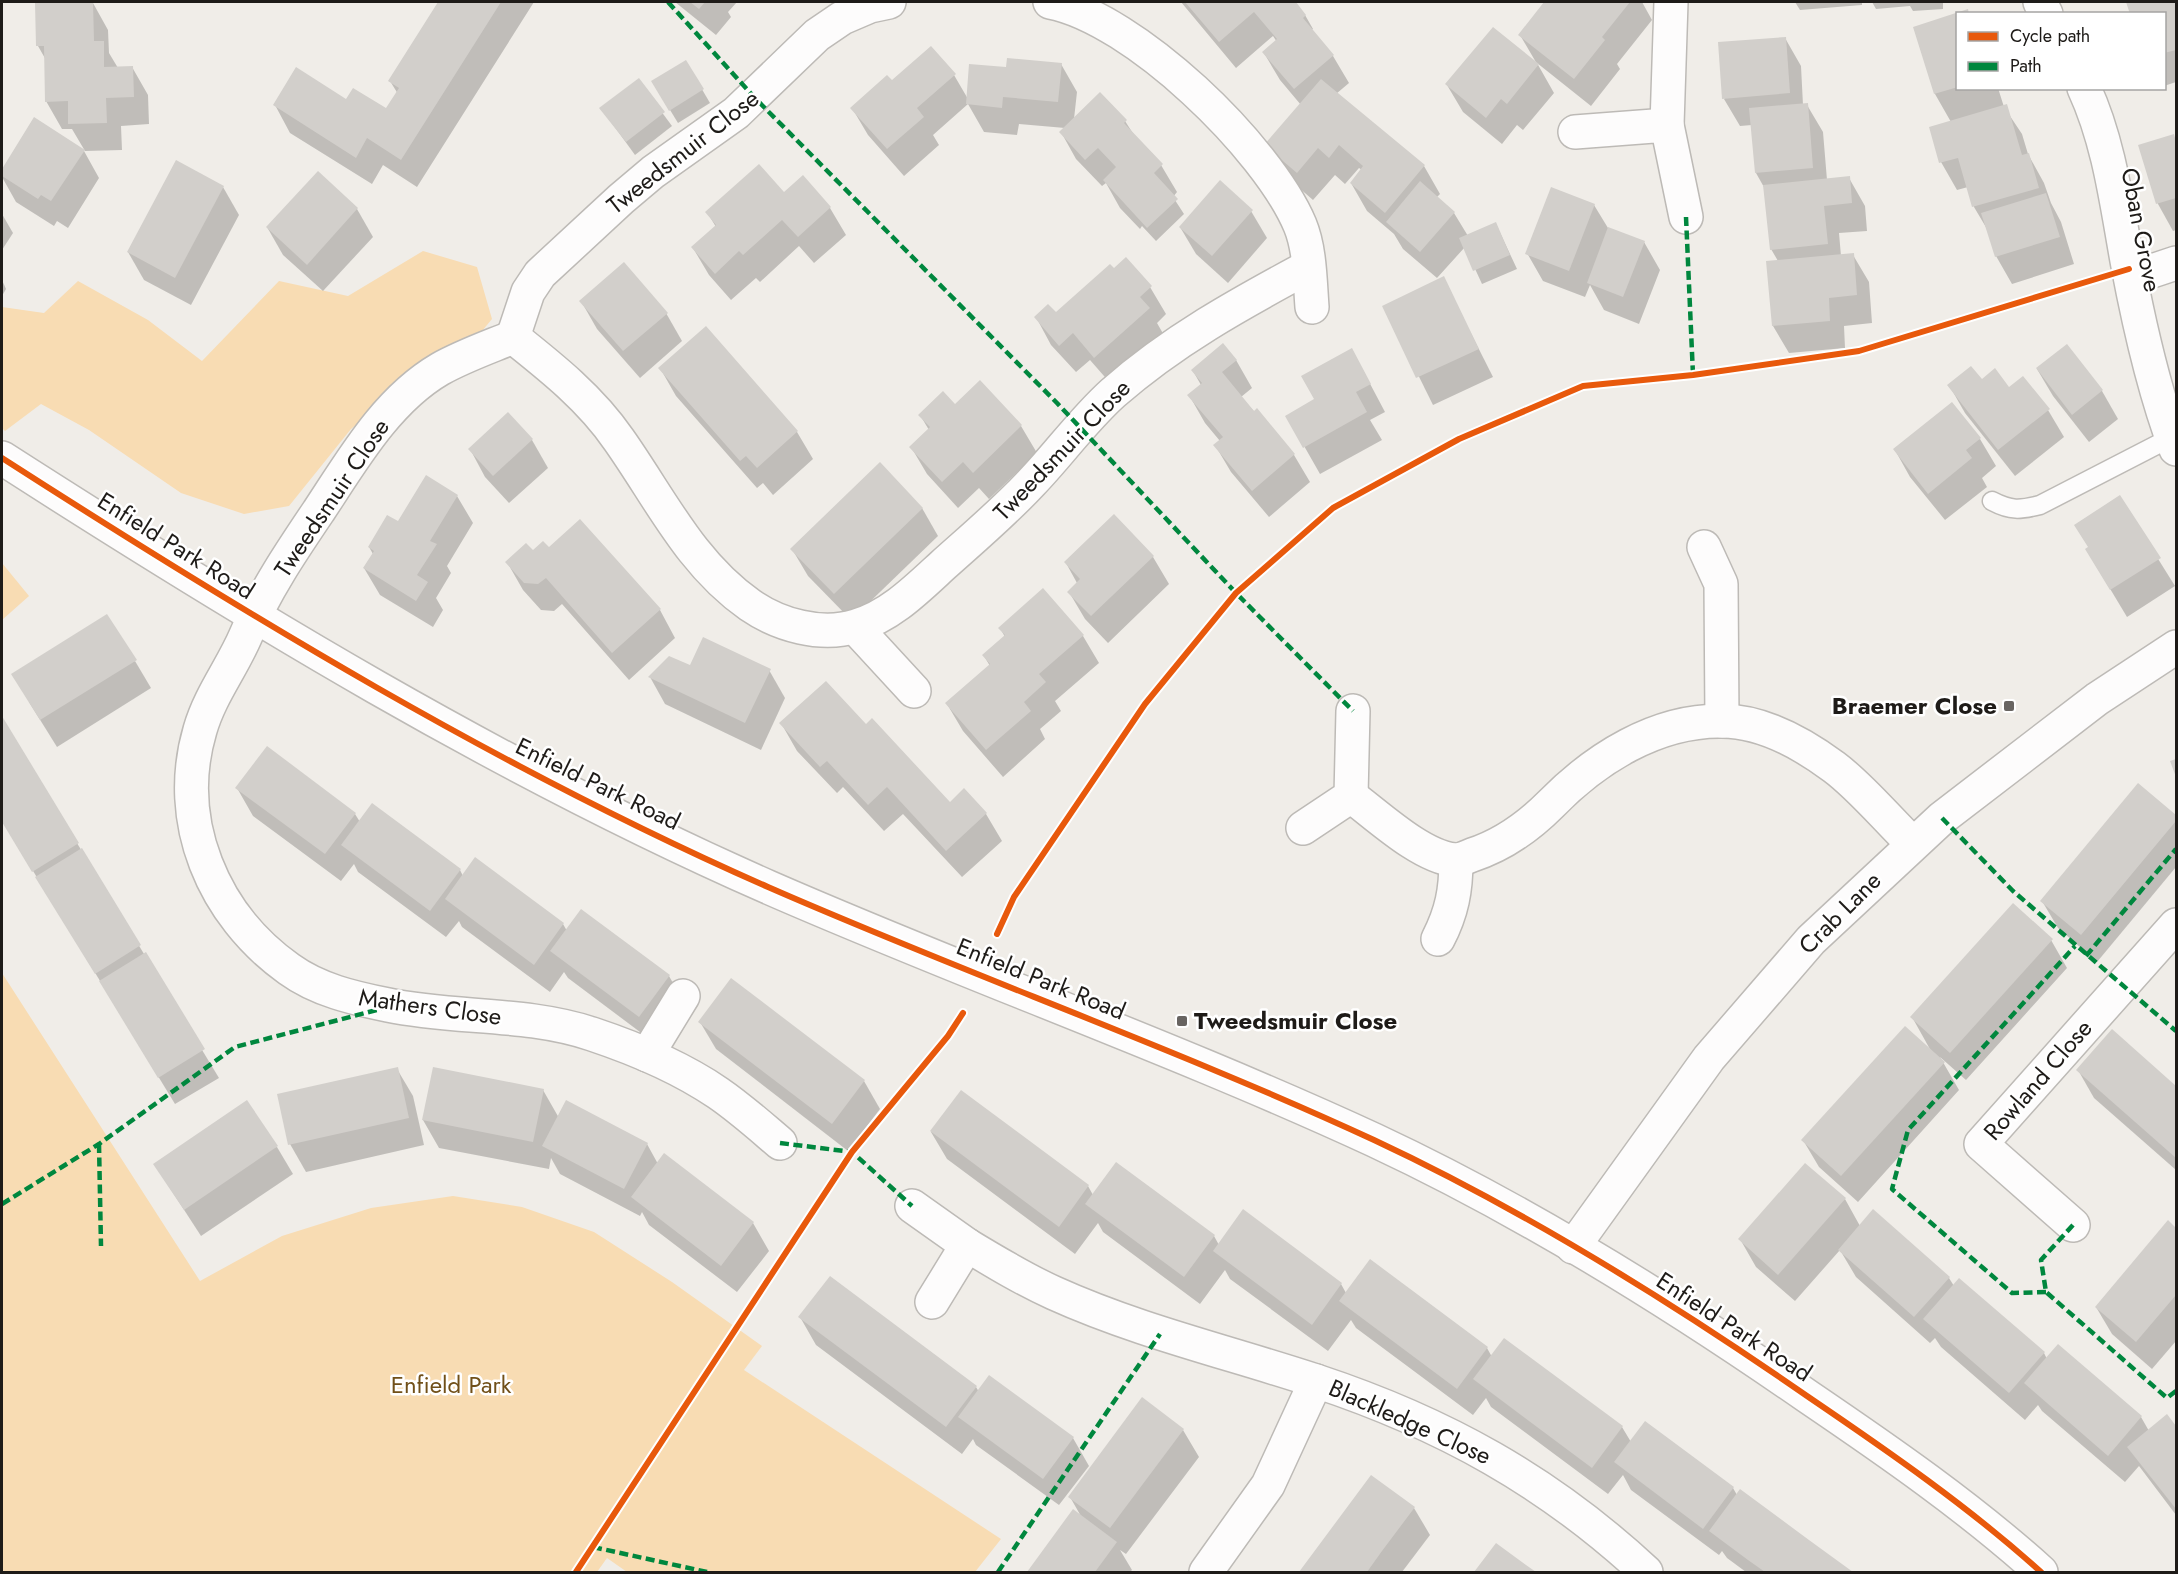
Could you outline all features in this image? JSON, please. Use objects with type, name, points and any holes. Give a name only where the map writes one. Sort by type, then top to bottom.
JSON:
[{"type":"street","name":"Tweedsmuir Close","points":[[254,616],[300,539],[349,464],[386,416],[411,391],[440,369],[513,337],[528,292],[540,274],[605,213],[653,172],[736,113],[817,35],[842,18],[870,6],[889,2]]},
{"type":"street","points":[[1050,2],[1075,9],[1136,42],[1178,76],[1224,121],[1288,200],[1301,228],[1312,307]]},
{"type":"street","points":[[1671,2],[1666,125],[1686,217]]},
{"type":"street","name":"Oban Grove","points":[[2085,90],[2111,170],[2131,278],[2174,443]]},
{"type":"street","points":[[1575,132],[1666,125]]},
{"type":"street","name":"Oban Grove","points":[[2131,278],[2176,263]]},
{"type":"street","name":"Tweedsmuir Close","points":[[513,337],[579,392],[599,414],[619,439],[673,525],[700,560],[726,586],[751,606],[778,620],[801,627],[828,630],[855,627],[882,615],[909,596],[1011,505],[1079,426],[1160,355],[1203,325],[1308,267]]},
{"type":"street","name":"Enfield Park Road","points":[[2,458],[254,616],[447,727],[569,791],[755,881],[1118,1029],[1326,1119],[1477,1192],[1659,1297],[1850,1425],[1961,1506],[2041,1572]]},
{"type":"street","points":[[1704,547],[1721,584],[1722,721]]},
{"type":"street","name":"Mathers Close","points":[[254,616],[240,650],[212,694],[199,732],[192,768],[192,807],[199,847],[214,884],[234,917],[261,946],[291,970],[335,993],[392,1006],[526,1020],[589,1033],[647,1055],[717,1092],[780,1143]]},
{"type":"street","points":[[855,627],[914,691]]},
{"type":"street","name":"Crab Lane","points":[[1572,1247],[1709,1058],[1810,940],[1912,843],[2088,706],[2176,647]]},
{"type":"street","points":[[1351,795],[1353,711]]},
{"type":"street","points":[[1351,795],[1425,849],[1456,860],[1495,848],[1530,825],[1574,780],[1642,738],[1683,726],[1722,721],[1761,728],[1800,744],[1836,768],[1912,843]]},
{"type":"street","points":[[1303,828],[1351,795]]},
{"type":"street","points":[[1438,939],[1451,915],[1456,891],[1456,860]]},
{"type":"street","name":"Rowland Close","points":[[2073,1224],[1981,1144],[2176,925]]},
{"type":"street","points":[[647,1055],[683,996]]},
{"type":"street","name":"Blackledge Close","points":[[912,1206],[967,1245],[1056,1294],[1160,1334],[1316,1381],[1440,1430],[1497,1459],[1555,1496],[1609,1538],[1646,1572]]},
{"type":"street","points":[[932,1302],[967,1245]]},
{"type":"street","name":"Blackledge Close","points":[[1206,1572],[1268,1485],[1316,1381]]},
{"type":"lane","points":[[1992,501],[2008,509],[2020,511],[2040,505],[2174,443]]},
{"type":"green space","points":[[423,251],[477,267],[492,319],[467,349],[408,382],[351,429],[289,506],[244,514],[181,493],[89,430],[41,404],[5,431],[2,428],[2,307],[44,313],[78,281],[148,320],[202,361],[279,281],[348,296]]},
{"type":"green space","points":[[2,563],[29,596],[2,620]]},
{"type":"green space","name":"Enfield Park","points":[[2,973],[200,1281],[282,1236],[371,1208],[453,1196],[522,1207],[594,1232],[672,1282],[762,1346],[744,1370],[1001,1539],[975,1572],[627,1572],[607,1558],[597,1572],[2,1572]]},
{"type":"building","points":[[93,2],[94,41],[104,41],[104,67],[133,66],[134,97],[106,98],[107,123],[68,124],[68,101],[45,102],[44,46],[36,46],[35,3]]},
{"type":"building","points":[[438,2],[501,2],[401,160],[367,138],[356,158],[273,105],[296,67],[346,99],[353,88],[386,108],[399,88],[388,81]]},
{"type":"building","points":[[690,2],[705,2],[699,9]]},
{"type":"building","points":[[1185,2],[1296,2],[1306,15],[1303,18],[1334,55],[1294,89],[1262,52],[1277,39],[1254,12],[1219,42]]},
{"type":"building","points":[[1544,2],[1630,2],[1602,37],[1605,40],[1574,79],[1518,35]]},
{"type":"building","points":[[2126,2],[2176,2],[2176,50],[2166,52],[2166,12],[2129,12]]},
{"type":"building","points":[[1956,13],[1956,88],[1934,94],[1913,27]]},
{"type":"building","points":[[1493,27],[1539,64],[1507,104],[1501,99],[1486,118],[1445,84]]},
{"type":"building","points":[[1786,37],[1790,93],[1722,99],[1718,42]]},
{"type":"building","points":[[931,46],[956,74],[917,108],[924,117],[887,149],[850,108],[887,75],[892,80]]},
{"type":"building","points":[[1007,58],[1062,63],[1058,102],[1003,97],[1002,108],[966,104],[969,64],[1006,67]]},
{"type":"building","points":[[686,60],[704,89],[669,111],[651,81]]},
{"type":"building","points":[[639,78],[665,112],[626,142],[599,108]]},
{"type":"building","points":[[1321,79],[1425,165],[1385,213],[1350,183],[1363,166],[1339,145],[1329,158],[1318,148],[1297,173],[1264,145]]},
{"type":"building","points":[[1100,92],[1127,120],[1124,123],[1163,164],[1154,173],[1178,199],[1147,228],[1103,180],[1116,167],[1098,148],[1085,160],[1059,132]]},
{"type":"building","points":[[1808,103],[1813,168],[1755,173],[1749,108]]},
{"type":"building","points":[[2007,104],[2022,155],[2029,153],[2039,188],[1972,207],[1958,158],[1939,163],[1929,127]]},
{"type":"building","points":[[34,117],[85,150],[51,201],[41,195],[38,199],[2,176],[2,169]]},
{"type":"building","points":[[2174,134],[2176,198],[2156,204],[2138,145]]},
{"type":"building","points":[[176,160],[224,186],[175,278],[127,252]]},
{"type":"building","points":[[759,164],[784,192],[803,175],[831,207],[798,237],[782,220],[743,255],[739,251],[715,274],[691,247],[716,225],[705,212]]},
{"type":"building","points":[[318,171],[358,208],[307,265],[266,227]]},
{"type":"building","points":[[1850,176],[1852,203],[1824,206],[1828,244],[1770,250],[1763,185]]},
{"type":"building","points":[[1220,180],[1253,210],[1212,256],[1179,227]]},
{"type":"building","points":[[1420,181],[1455,212],[1420,252],[1386,222]]},
{"type":"building","points":[[1551,187],[1595,204],[1569,271],[1525,254]]},
{"type":"building","points":[[2046,193],[2060,237],[1995,257],[1981,213]]},
{"type":"building","points":[[1496,222],[1510,255],[1473,271],[1459,238]]},
{"type":"building","points":[[1608,227],[1645,241],[1623,297],[1587,283]]},
{"type":"building","points":[[1854,253],[1857,295],[1829,298],[1830,321],[1772,326],[1766,261]]},
{"type":"building","points":[[1126,257],[1152,286],[1140,297],[1150,308],[1094,358],[1073,333],[1059,346],[1034,317],[1048,304],[1056,312],[1110,264],[1114,268]]},
{"type":"building","points":[[624,262],[668,313],[623,351],[579,301]]},
{"type":"building","points":[[1444,276],[1479,349],[1416,378],[1382,306]]},
{"type":"building","points":[[706,326],[798,431],[757,468],[746,456],[740,461],[658,368]]},
{"type":"building","points":[[1223,343],[1237,360],[1222,372],[1254,411],[1257,408],[1295,454],[1252,491],[1213,445],[1223,437],[1187,395],[1202,383],[1191,370]]},
{"type":"building","points":[[2067,344],[2103,390],[2072,415],[2036,368]]},
{"type":"building","points":[[1352,348],[1371,384],[1356,392],[1367,412],[1303,448],[1285,416],[1314,399],[1301,376]]},
{"type":"building","points":[[1971,366],[1982,379],[1995,368],[2009,387],[2023,376],[2050,409],[1998,450],[1947,385]]},
{"type":"building","points":[[980,380],[1022,425],[973,473],[963,462],[942,482],[909,447],[930,427],[918,415],[943,391],[955,404]]},
{"type":"building","points":[[1952,402],[1981,438],[1966,450],[1972,458],[1928,494],[1893,449]]},
{"type":"building","points":[[508,412],[533,439],[493,476],[468,449]]},
{"type":"building","points":[[880,462],[923,508],[834,594],[790,549]]},
{"type":"building","points":[[426,475],[458,495],[430,541],[437,544],[417,575],[428,582],[416,601],[363,568],[374,551],[368,547],[387,515],[398,521]]},
{"type":"building","points":[[2120,495],[2161,558],[2110,590],[2085,549],[2088,547],[2074,525]]},
{"type":"building","points":[[1114,514],[1154,556],[1091,616],[1067,592],[1080,579],[1064,562]]},
{"type":"building","points":[[580,519],[661,609],[612,653],[546,578],[538,584],[524,583],[505,562],[526,543],[533,550],[543,541],[549,547]]},
{"type":"building","points":[[1043,588],[1084,635],[1039,674],[1046,682],[1024,702],[1031,711],[986,750],[945,703],[990,664],[982,655],[1005,635],[998,628]]},
{"type":"building","points":[[107,614],[137,660],[40,720],[11,674]]},
{"type":"building","points":[[703,637],[771,669],[745,723],[648,677],[669,656],[690,665]]},
{"type":"building","points":[[826,681],[866,724],[872,718],[950,802],[964,788],[987,813],[946,851],[887,787],[868,805],[827,761],[820,767],[779,723]]},
{"type":"building","points":[[2,716],[79,843],[32,872],[2,822]]},
{"type":"building","points":[[267,746],[356,813],[325,854],[235,788]]},
{"type":"building","points":[[2176,759],[2176,777],[2170,761]]},
{"type":"building","points":[[2138,783],[2176,815],[2176,821],[2081,935],[2040,901]]},
{"type":"building","points":[[372,803],[461,869],[430,911],[341,845]]},
{"type":"building","points":[[82,848],[141,945],[95,974],[35,877]]},
{"type":"building","points":[[475,857],[564,923],[534,965],[445,899]]},
{"type":"building","points":[[2013,903],[2053,939],[1950,1053],[1910,1017]]},
{"type":"building","points":[[581,909],[670,975],[639,1017],[550,951]]},
{"type":"building","points":[[146,952],[205,1049],[158,1078],[99,981]]},
{"type":"building","points":[[731,978],[865,1080],[832,1124],[698,1022]]},
{"type":"building","points":[[1905,1026],[1945,1062],[1841,1176],[1801,1140]]},
{"type":"building","points":[[2112,1029],[2176,1086],[2176,1158],[2076,1070]]},
{"type":"building","points":[[398,1067],[409,1118],[288,1145],[277,1094]]},
{"type":"building","points":[[433,1067],[544,1089],[533,1142],[422,1120]]},
{"type":"building","points":[[961,1090],[1089,1185],[1059,1227],[930,1131]]},
{"type":"building","points":[[247,1100],[278,1146],[184,1210],[153,1164]]},
{"type":"building","points":[[566,1100],[648,1143],[624,1189],[542,1146]]},
{"type":"building","points":[[664,1153],[754,1222],[721,1266],[631,1197]]},
{"type":"building","points":[[1116,1162],[1215,1235],[1184,1277],[1085,1204]]},
{"type":"building","points":[[1805,1163],[1846,1198],[1778,1275],[1738,1239]]},
{"type":"building","points":[[1243,1209],[1342,1283],[1312,1325],[1213,1251]]},
{"type":"building","points":[[1873,1209],[1950,1277],[1914,1317],[1838,1250]]},
{"type":"building","points":[[2168,1220],[2176,1228],[2176,1295],[2136,1342],[2095,1307]]},
{"type":"building","points":[[1370,1259],[1488,1347],[1457,1389],[1339,1301]]},
{"type":"building","points":[[830,1276],[977,1386],[946,1427],[798,1317]]},
{"type":"building","points":[[1959,1278],[2045,1352],[2009,1393],[1923,1319]]},
{"type":"building","points":[[1504,1338],[1623,1426],[1592,1468],[1473,1379]]},
{"type":"building","points":[[2058,1344],[2142,1416],[2108,1456],[2024,1383]]},
{"type":"building","points":[[989,1375],[1074,1437],[1043,1479],[958,1417]]},
{"type":"building","points":[[1142,1397],[1184,1429],[1110,1528],[1068,1497]]},
{"type":"building","points":[[2167,1414],[2176,1426],[2176,1509],[2127,1447]]},
{"type":"building","points":[[1645,1421],[1734,1487],[1703,1529],[1614,1462]]},
{"type":"building","points":[[1371,1475],[1415,1507],[1367,1572],[1299,1572]]},
{"type":"building","points":[[1740,1489],[1853,1572],[1765,1572],[1748,1560],[1709,1531]]},
{"type":"building","points":[[1073,1509],[1117,1542],[1095,1572],[1027,1572]]},
{"type":"building","points":[[1496,1543],[1526,1565],[1536,1572],[1474,1572]]},
{"type":"marked path","points":[[668,2],[754,97],[1057,403],[1236,593],[1353,711]]},
{"type":"marked path","points":[[1686,217],[1693,375]]},
{"type":"marked path","points":[[1942,818],[2013,891],[2176,1031]]},
{"type":"marked path","points":[[2086,956],[2176,849]]},
{"type":"marked path","points":[[2046,1292],[2012,1293],[1892,1189],[1908,1130],[2075,946]]},
{"type":"marked path","points":[[2,1204],[99,1144],[235,1047],[392,1006]]},
{"type":"marked path","points":[[780,1143],[852,1152],[912,1206]]},
{"type":"marked path","points":[[99,1144],[101,1246]]},
{"type":"marked path","points":[[2073,1225],[2041,1260],[2046,1292],[2167,1398],[2176,1391]]},
{"type":"marked path","points":[[998,1572],[1160,1334]]},
{"type":"marked path","points":[[593,1547],[707,1572]]},
{"type":"cycle path","points":[[997,934],[1014,897],[1145,704],[1236,593],[1333,508],[1459,439],[1583,386],[1693,375],[1859,351],[2129,269]]},
{"type":"cycle path","points":[[2,458],[188,575],[377,688],[473,741],[668,841],[768,887],[920,951],[1299,1106],[1431,1167],[1542,1227],[1703,1326],[1868,1438],[1927,1480],[2041,1572]]},
{"type":"cycle path","points":[[576,1572],[852,1152],[948,1036],[963,1013]]},
{"type":"place","name":"Braemer Close","points":[[2009,706]]},
{"type":"place","name":"Tweedsmuir Close","points":[[1182,1021]]}]
